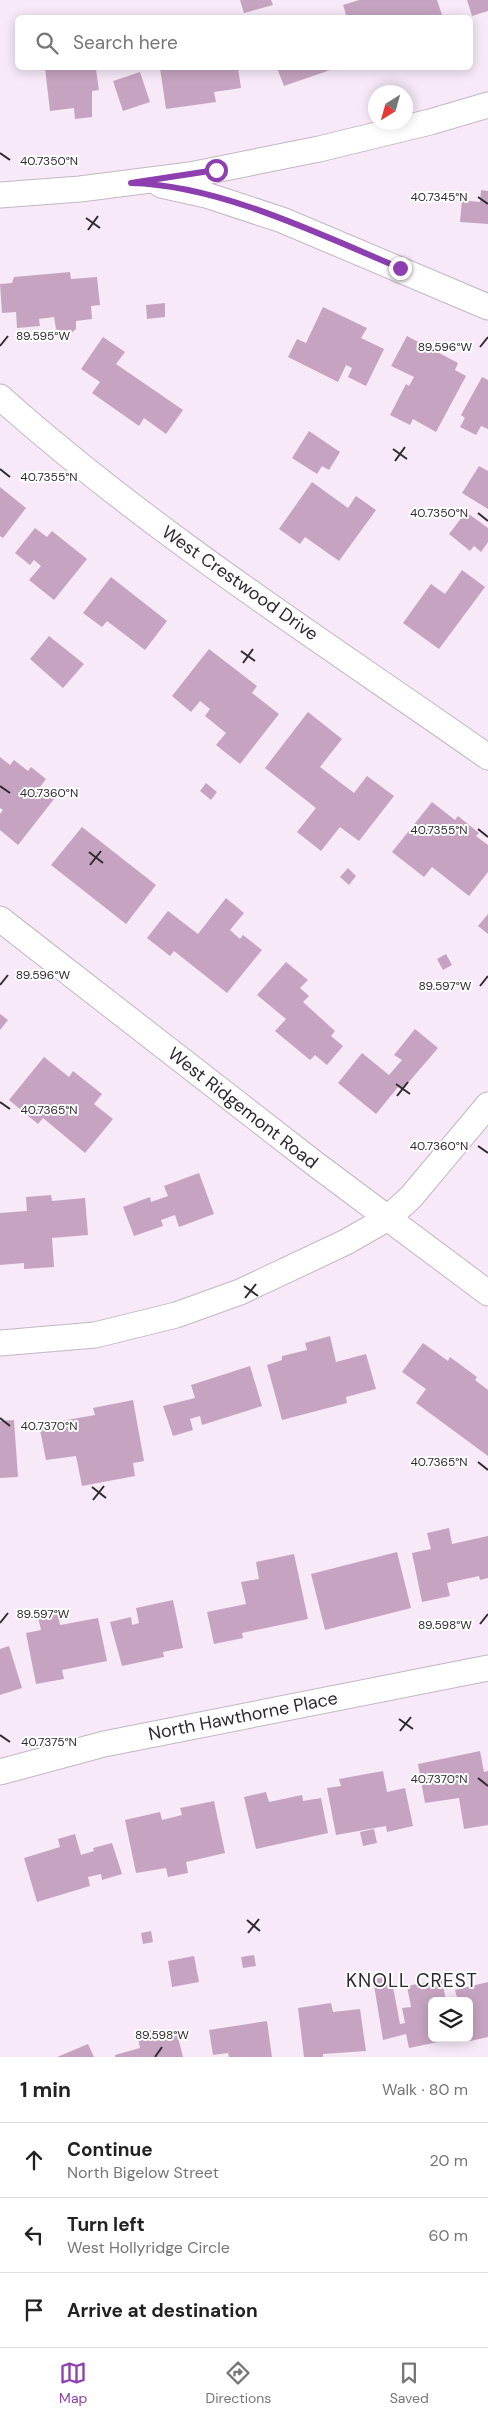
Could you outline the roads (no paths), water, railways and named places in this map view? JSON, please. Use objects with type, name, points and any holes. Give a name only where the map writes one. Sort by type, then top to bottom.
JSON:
[{"type":"street","points":[[0,195],[131,183],[190,175],[310,151],[488,106]]},
{"type":"street","points":[[131,183],[150,183],[186,190],[282,220],[488,306]]},
{"type":"street","name":"West Crestwood Drive","points":[[0,397],[77,462],[202,558],[488,758]]},
{"type":"street","name":"West Ridgemont Road","points":[[0,919],[488,1293]]},
{"type":"street","points":[[0,1343],[94,1335],[189,1311],[252,1287],[346,1242],[388,1218],[417,1190],[488,1105]]},
{"type":"street","name":"North Hawthorne Place","points":[[0,1772],[104,1744],[488,1668]]},
{"type":"district","name":"KNOLL CREST","points":[[412,1980]]}]
